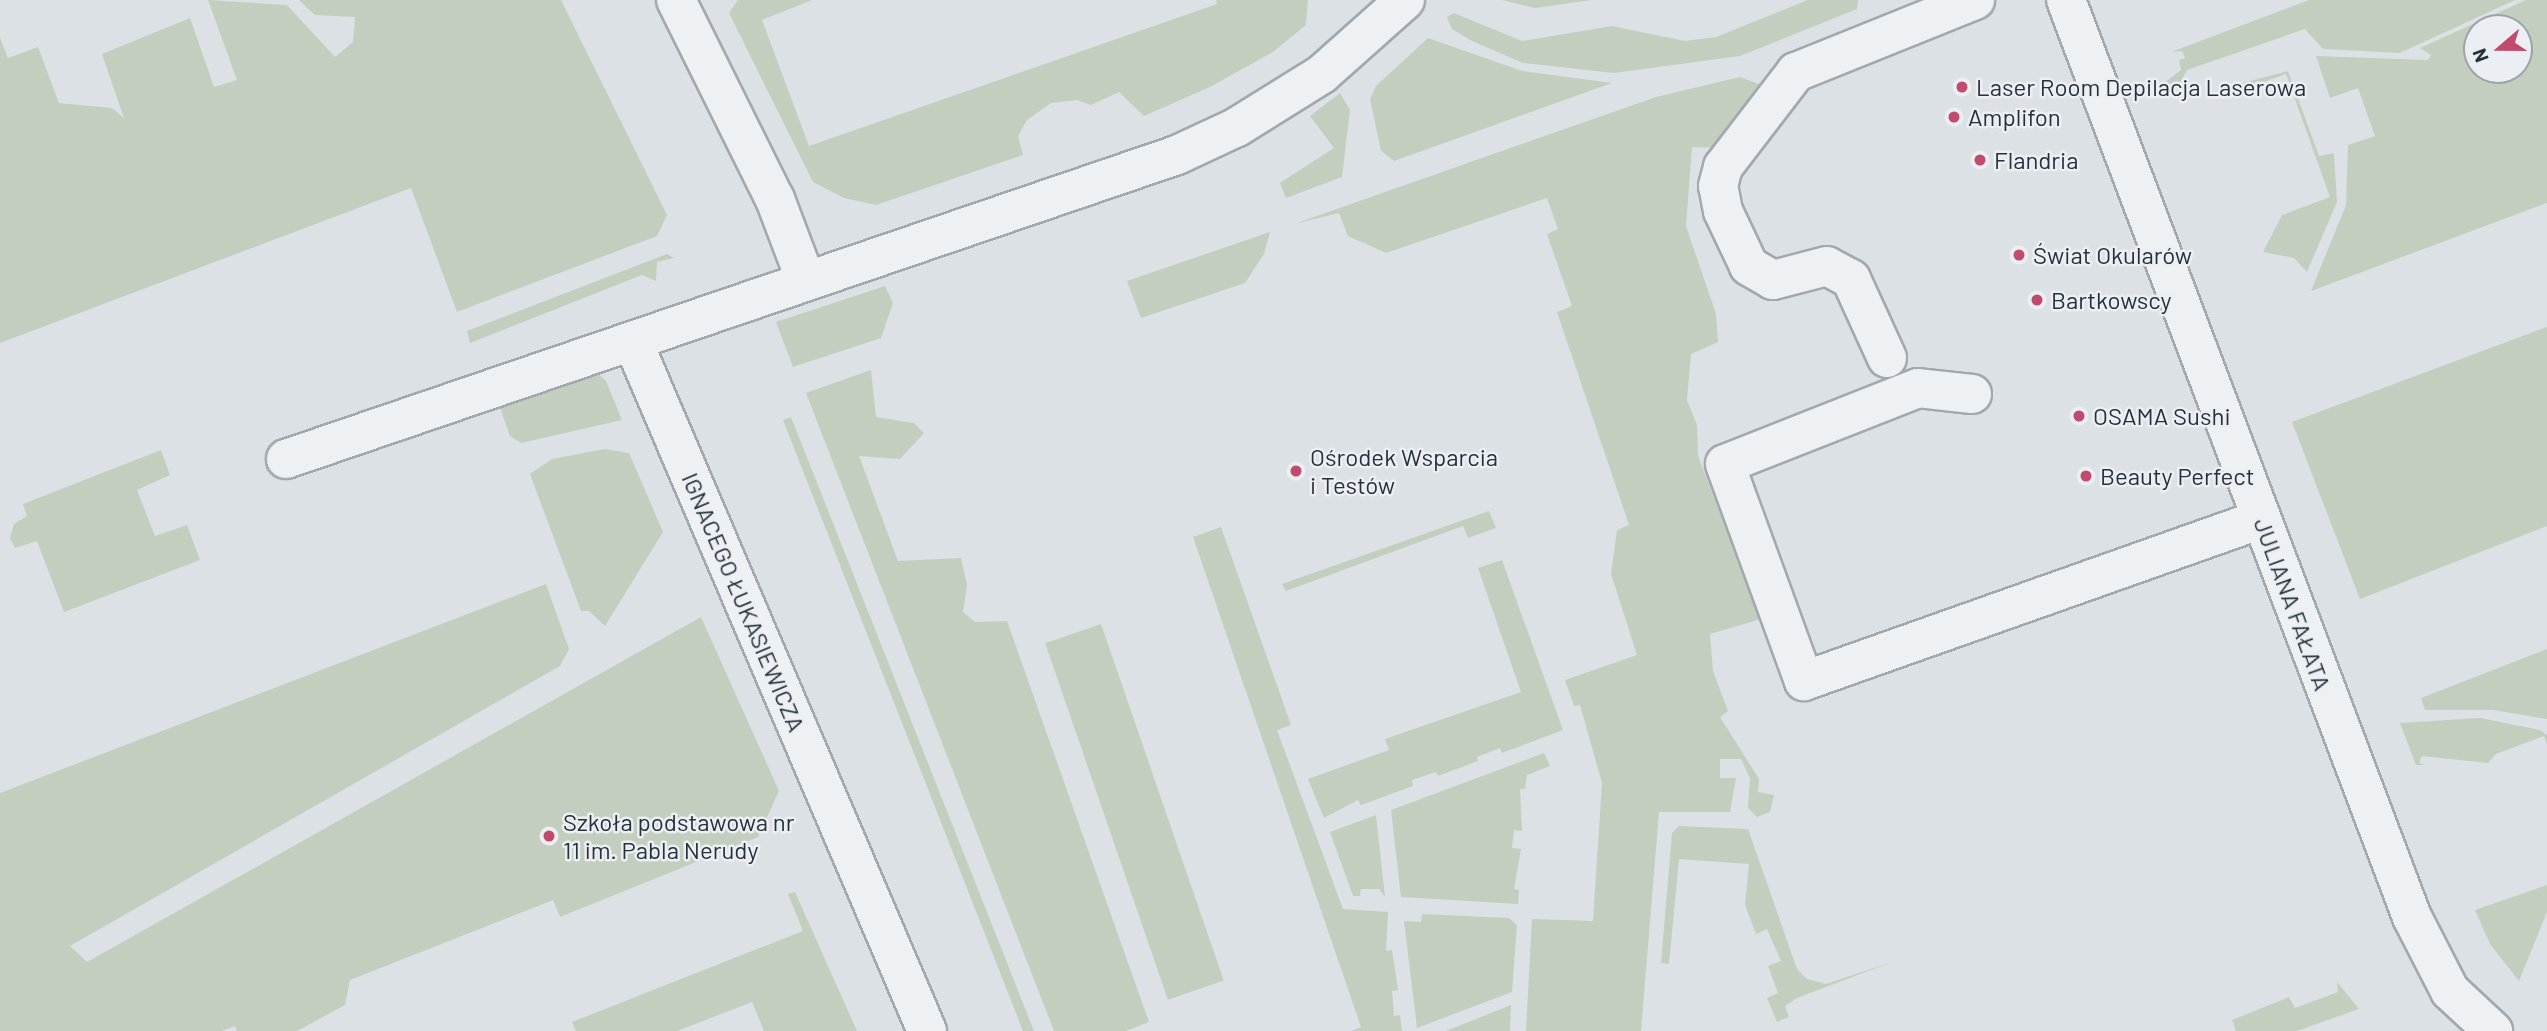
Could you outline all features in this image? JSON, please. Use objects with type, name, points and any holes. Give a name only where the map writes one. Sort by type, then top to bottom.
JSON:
[{"type":"street","points":[[676,0],[775,200],[806,281]]},
{"type":"street","points":[[286,459],[633,342],[1205,143],[1322,74],[1405,0]]},
{"type":"street","points":[[1887,358],[1851,279],[1827,267],[1773,280],[1749,266],[1723,211],[1718,186],[1723,167],[1796,72],[1975,0]]},
{"type":"street","name":"JULIANA FAŁATA","points":[[2066,0],[2424,945],[2450,991],[2493,1031]]},
{"type":"street","name":"IGNACEGO ŁUKASIEWICZA","points":[[633,342],[927,1031]]},
{"type":"street","points":[[1972,394],[1918,388],[1725,464],[1804,681],[2261,519]]},
{"type":"green space","points":[[208,0],[287,5],[335,57],[353,42],[355,17],[315,15],[299,0],[561,0],[667,215],[657,236],[457,312],[411,188],[0,343],[0,38],[8,58],[38,47],[59,103],[112,108],[124,118],[102,54],[190,18],[214,87],[237,80]]},
{"type":"green space","points":[[738,0],[812,0],[762,20],[809,146],[1217,4],[1216,0],[1308,0],[1306,25],[1273,52],[1210,87],[1144,116],[1119,92],[1091,105],[1077,100],[1051,103],[1027,120],[1018,136],[1023,155],[876,205],[844,198],[813,182],[729,13]]},
{"type":"green space","points":[[1502,0],[1592,0],[1535,8]]},
{"type":"green space","points":[[1808,0],[1858,0],[1857,9],[1740,56],[1614,73],[1523,63],[1472,41],[1452,29],[1447,17],[1454,13],[1522,41],[1612,26],[1685,41],[1716,37]]},
{"type":"green space","points":[[2309,0],[2515,0],[2485,14],[2463,14],[2463,24],[2400,53],[2323,49],[2305,29],[2187,70],[2178,87],[2163,84],[2181,70],[2179,60],[2185,58],[2182,51],[2171,52]]},
{"type":"green space","points":[[2526,0],[2547,0],[2547,203],[2311,291],[2346,205],[2348,145],[2375,136],[2358,88],[2330,98],[2316,56],[2428,60],[2431,55],[2420,48],[2463,29],[2463,84],[2533,84],[2533,14],[2495,14]]},
{"type":"green space","points":[[1428,38],[1522,71],[1612,83],[1394,161],[1381,151],[1370,99],[1376,86]]},
{"type":"green space","points":[[2288,71],[2319,156],[2334,153],[2337,202],[2307,272],[2294,258],[2263,252],[2282,215],[2330,197],[2286,74],[2241,90],[2239,84]]},
{"type":"green space","points":[[1740,77],[1767,87],[1721,148],[1692,147],[1686,226],[1716,314],[1718,342],[1691,354],[1687,400],[1697,425],[1698,456],[1761,619],[1710,634],[1713,671],[1728,711],[1720,717],[1759,779],[1758,792],[1774,795],[1770,812],[1757,817],[1748,808],[1750,778],[1741,759],[1720,759],[1720,778],[1736,778],[1730,812],[1659,812],[1641,1031],[1526,1031],[1532,919],[1593,921],[1602,783],[1580,705],[1574,706],[1565,680],[1637,655],[1611,574],[1617,530],[1629,525],[1557,312],[1572,306],[1547,234],[1558,229],[1547,198],[1386,253],[1348,236],[1339,213],[1294,224],[1656,97]]},
{"type":"green space","points":[[1340,93],[1350,110],[1342,177],[1286,198],[1280,183],[1334,148],[1310,116]]},
{"type":"green space","points":[[1270,232],[1264,254],[1245,283],[1141,318],[1127,281]]},
{"type":"green space","points":[[667,254],[674,258],[657,262],[656,281],[642,275],[470,343],[467,331]]},
{"type":"green space","points":[[885,286],[893,303],[881,338],[793,367],[776,322]]},
{"type":"green space","points":[[2547,327],[2547,526],[2360,599],[2292,422]]},
{"type":"green space","points":[[594,370],[606,381],[622,420],[521,443],[510,436],[498,402]]},
{"type":"green space","points":[[871,370],[876,417],[914,423],[924,433],[900,459],[859,456],[898,561],[961,558],[967,585],[963,612],[975,622],[1007,621],[1149,1022],[1126,1031],[1054,1031],[806,393]]},
{"type":"green space","points":[[791,417],[1034,1031],[1023,1031],[783,420]]},
{"type":"green space","points":[[605,449],[629,453],[663,532],[605,626],[589,611],[581,611],[530,474],[552,459]]},
{"type":"green space","points":[[161,450],[170,475],[137,490],[155,536],[187,525],[200,560],[64,612],[37,541],[15,548],[10,538],[14,524],[27,516],[23,504]]},
{"type":"green space","points":[[1489,511],[1496,528],[1468,538],[1463,526],[1286,591],[1282,584]]},
{"type":"green space","points":[[1221,527],[1291,725],[1277,730],[1343,909],[1388,912],[1386,951],[1392,950],[1398,990],[1392,991],[1394,1016],[1400,1015],[1402,1031],[1352,1031],[1361,1027],[1193,537]]},
{"type":"green space","points":[[1502,560],[1563,730],[1502,753],[1500,748],[1477,757],[1478,761],[1438,776],[1436,772],[1412,780],[1413,786],[1361,805],[1358,800],[1324,818],[1308,779],[1389,750],[1385,739],[1521,692],[1478,568]]},
{"type":"green space","points":[[546,584],[569,649],[560,666],[70,946],[87,962],[701,617],[779,791],[758,837],[560,917],[553,900],[350,980],[345,1005],[297,1031],[237,1031],[235,1026],[222,1031],[0,1031],[0,793]]},
{"type":"green space","points":[[1101,624],[1224,980],[1168,1000],[1045,643]]},
{"type":"green space","points":[[2547,649],[2547,719],[2493,710],[2425,710],[2421,698]]},
{"type":"green space","points":[[2480,718],[2540,730],[2547,735],[2547,744],[2544,736],[2496,754],[2488,763],[2422,756],[2419,763],[2425,765],[2416,765],[2400,723]]},
{"type":"green space","points":[[1544,753],[1550,766],[1527,775],[1525,789],[1520,789],[1522,831],[1514,830],[1512,848],[1521,849],[1514,889],[1519,890],[1518,904],[1401,897],[1391,810]]},
{"type":"green space","points":[[1376,815],[1385,897],[1379,889],[1361,889],[1360,896],[1353,896],[1330,832]]},
{"type":"green space","points":[[1679,826],[1748,829],[1797,969],[1807,979],[1826,984],[1892,962],[1797,998],[1785,1006],[1789,1017],[1777,1022],[1767,998],[1778,993],[1768,966],[1781,961],[1767,929],[1756,934],[1745,905],[1749,864],[1679,859],[1669,964],[1661,963],[1672,833]]},
{"type":"green space","points":[[2547,885],[2547,912],[2519,981],[2490,944],[2475,910]]},
{"type":"green space","points":[[795,892],[857,1031],[764,1031],[752,1002],[677,1031],[576,1031],[572,1022],[803,931],[788,894]]},
{"type":"green space","points":[[1422,914],[1509,918],[1517,925],[1512,992],[1417,1028],[1404,921],[1421,922]]},
{"type":"green space","points":[[2337,982],[2359,1009],[2297,1031],[2236,1031],[2232,1020],[2289,997],[2295,1008],[2338,992]]},
{"type":"green space","points":[[1511,1005],[1510,1031],[1446,1031]]},
{"type":"place","name":"Laser Room Depilacja Laserowa","points":[[1962,87]]},
{"type":"place","name":"Amplifon","points":[[1954,117]]},
{"type":"place","name":"Flandria","points":[[1980,160]]},
{"type":"place","name":"Świat Okularów","points":[[2019,255]]},
{"type":"place","name":"Bartkowscy","points":[[2037,300]]},
{"type":"place","name":"OSAMA Sushi","points":[[2079,416]]},
{"type":"place","name":"Ośrodek Wsparcia i Testów","points":[[1296,471]]},
{"type":"place","name":"Beauty Perfect","points":[[2086,476]]},
{"type":"place","name":"Szkoła podstawowa nr 11 im. Pabla Nerudy","points":[[549,836]]}]
